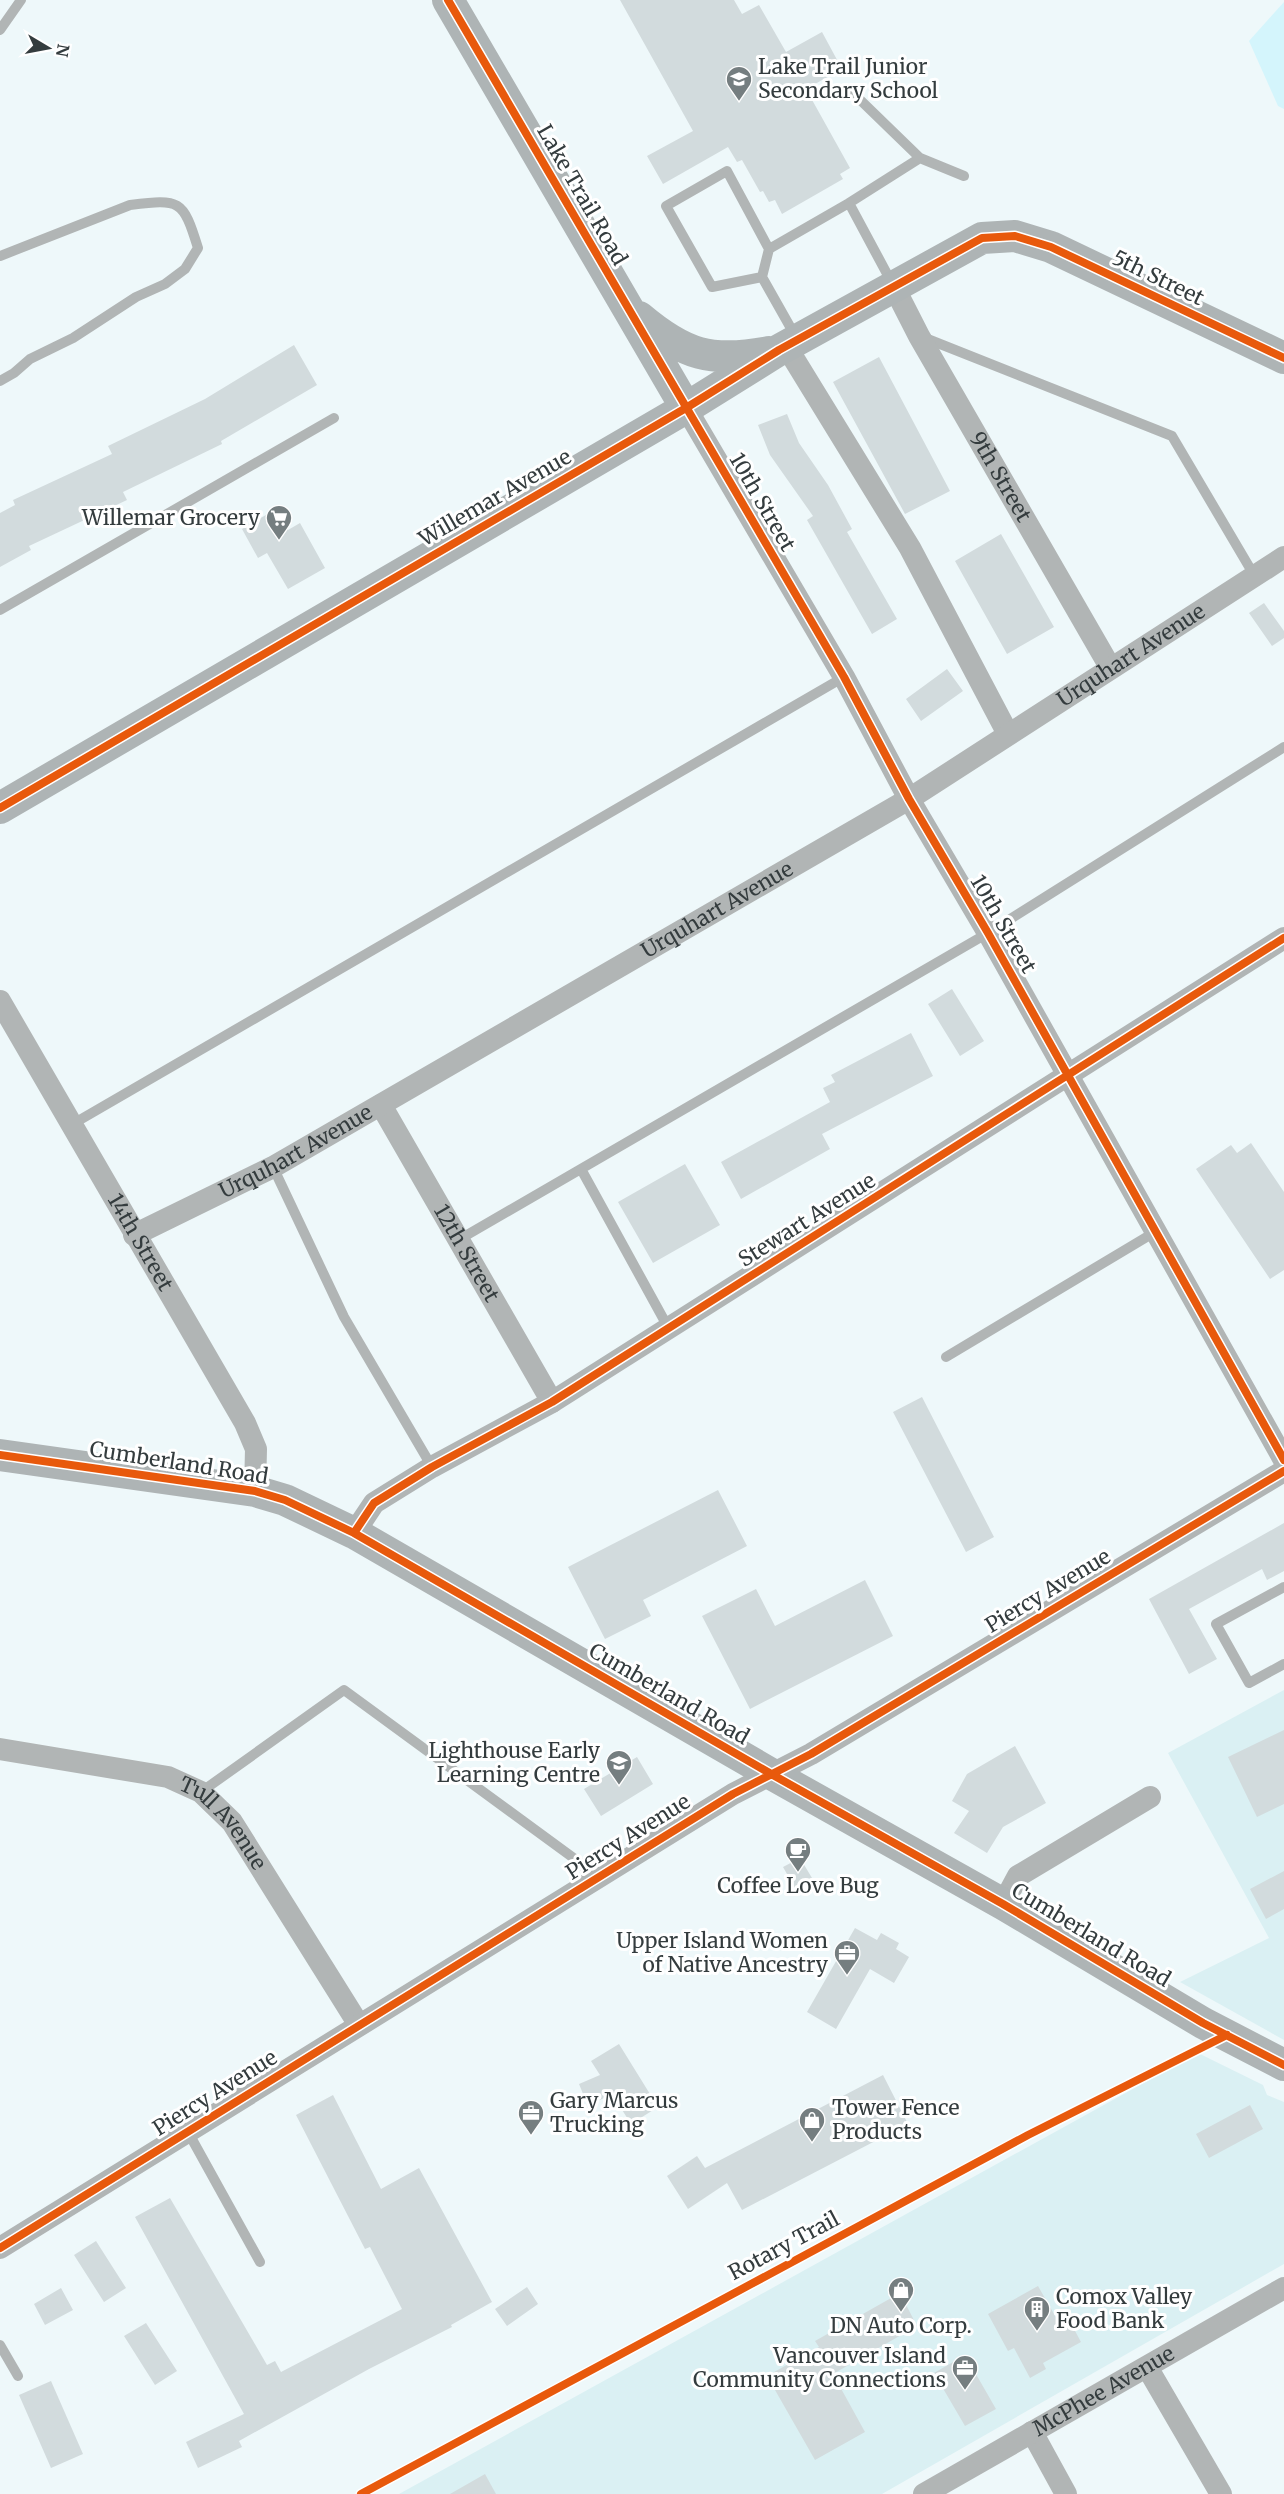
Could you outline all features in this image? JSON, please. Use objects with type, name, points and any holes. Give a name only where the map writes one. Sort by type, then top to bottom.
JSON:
[{"type":"street","name":"Lake Trail Road","points":[[448,0],[686,408]]},
{"type":"street","name":"Willemar Avenue","points":[[2,803],[686,408],[787,345],[893,285],[982,238],[1015,236]]},
{"type":"street","name":"5th Street","points":[[1015,236],[1052,247],[1284,358]]},
{"type":"street","name":"9th Street","points":[[893,285],[919,336],[1110,667]]},
{"type":"street","points":[[625,305],[665,339],[686,350],[726,358],[787,345],[910,548],[1008,734]]},
{"type":"street","name":"10th Street","points":[[686,408],[843,677],[909,799],[988,933],[1284,1460]]},
{"type":"street","name":"Urquhart Avenue","points":[[135,1235],[273,1167],[909,799],[1110,667],[1284,557]]},
{"type":"street","name":"Stewart Avenue","points":[[354,1533],[374,1503],[432,1467],[552,1401],[669,1329],[1284,938]]},
{"type":"street","name":"14th Street","points":[[0,1001],[245,1423],[256,1449],[255,1491]]},
{"type":"street","name":"12th Street","points":[[381,1105],[552,1401]]},
{"type":"street","name":"Cumberland Road","points":[[0,1455],[255,1491],[285,1500],[354,1533],[773,1775],[1003,1904],[1203,2023],[1284,2065]]},
{"type":"street","name":"Piercy Avenue","points":[[0,2248],[733,1794],[773,1775],[1284,1471]]},
{"type":"street","name":"Tull Avenue","points":[[0,1749],[168,1776],[201,1792],[232,1822],[359,2025]]},
{"type":"street","points":[[1003,1904],[1018,1876],[1150,1797]]},
{"type":"street","name":"McPhee Avenue","points":[[924,2494],[1284,2288]]},
{"type":"street","points":[[1147,2367],[1221,2494]]},
{"type":"street","points":[[1032,2432],[1066,2494]]},
{"type":"lane","points":[[0,30],[21,0]]},
{"type":"lane","points":[[852,92],[920,158],[964,176]]},
{"type":"lane","points":[[769,249],[849,203],[920,158]]},
{"type":"lane","points":[[762,277],[712,287],[666,206],[727,171],[769,249],[762,277],[787,345]]},
{"type":"lane","points":[[0,256],[130,205],[153,202],[175,202],[181,206],[191,223],[198,248],[185,269],[165,284],[136,297],[73,338],[30,359],[14,373],[0,381]]},
{"type":"lane","points":[[849,203],[893,285]]},
{"type":"lane","points":[[919,336],[1172,436],[1254,575]]},
{"type":"lane","points":[[0,610],[334,418]]},
{"type":"lane","points":[[71,1125],[843,677]]},
{"type":"lane","points":[[460,1239],[988,933],[1284,747]]},
{"type":"lane","points":[[273,1167],[344,1317],[432,1467]]},
{"type":"lane","points":[[581,1169],[669,1329]]},
{"type":"lane","points":[[946,1357],[1155,1233]]},
{"type":"lane","points":[[1284,1587],[1216,1624],[1248,1683],[1284,1664]]},
{"type":"lane","points":[[201,1792],[344,1690],[579,1862],[595,1880]]},
{"type":"lane","points":[[188,2132],[260,2262]]},
{"type":"lane","points":[[0,2345],[18,2376]]},
{"type":"shaded area","points":[[1284,2],[1284,109],[1278,106],[1249,41]]},
{"type":"shaded area","points":[[1284,1690],[1284,2040],[1180,1982],[1269,1938],[1168,1753]]},
{"type":"shaded area","points":[[1198,2053],[1263,2085],[1267,2095],[1284,2102],[1284,2264],[882,2494],[399,2494]]},
{"type":"building","name":"Lake Trail Junior Secondary School","points":[[620,0],[734,0],[742,14],[759,5],[786,52],[822,32],[842,69],[806,89],[850,168],[840,174],[843,179],[782,214],[775,200],[769,202],[763,191],[760,192],[742,160],[737,162],[728,147],[663,184],[647,156],[693,131]]},
{"type":"building","points":[[294,345],[317,385],[221,441],[222,444],[123,492],[127,500],[29,546],[31,550],[0,567],[0,513],[15,505],[13,500],[112,454],[108,446],[205,399]]},
{"type":"building","points":[[879,357],[950,491],[905,514],[833,382]]},
{"type":"building","points":[[787,414],[799,443],[828,485],[852,529],[847,532],[897,619],[872,634],[807,520],[813,516],[770,455],[758,425]]},
{"type":"building","name":"Willemar Grocery","points":[[276,509],[288,530],[300,523],[325,568],[288,589],[267,553],[258,558],[242,529]]},
{"type":"building","points":[[1001,534],[1054,627],[1007,654],[955,561]]},
{"type":"building","points":[[1264,603],[1284,631],[1284,638],[1272,646],[1249,613]]},
{"type":"building","points":[[947,669],[963,691],[921,721],[906,699]]},
{"type":"building","points":[[952,989],[984,1041],[960,1056],[928,1004]]},
{"type":"building","points":[[911,1033],[933,1076],[822,1134],[830,1149],[741,1199],[721,1162],[830,1102],[823,1088],[835,1082],[831,1075]]},
{"type":"building","points":[[1251,1143],[1284,1192],[1284,1270],[1270,1279],[1196,1169],[1231,1145],[1237,1153]]},
{"type":"building","points":[[685,1164],[720,1225],[653,1263],[618,1202]]},
{"type":"building","points":[[922,1397],[994,1537],[966,1552],[893,1412]]},
{"type":"building","points":[[718,1490],[747,1546],[643,1600],[651,1616],[605,1639],[568,1567]]},
{"type":"building","points":[[1284,1523],[1284,1571],[1267,1580],[1262,1569],[1189,1609],[1217,1659],[1189,1674],[1149,1599]]},
{"type":"building","points":[[865,1580],[893,1636],[750,1709],[702,1616],[756,1589],[775,1626]]},
{"type":"building","points":[[1284,1730],[1284,1804],[1257,1817],[1228,1757]]},
{"type":"building","points":[[1015,1746],[1046,1803],[1003,1827],[987,1853],[954,1833],[969,1811],[952,1801],[967,1774]]},
{"type":"building","name":"Lighthouse Early Learning Centre","points":[[637,1757],[653,1784],[601,1816],[584,1789]]},
{"type":"building","name":"Coffee Love Bug","points":[[800,1858],[812,1878],[795,1888],[783,1867]]},
{"type":"building","points":[[1284,1871],[1284,1909],[1266,1919],[1250,1889]]},
{"type":"building","name":"Upper Island Women of Native Ancestry","points":[[855,1928],[877,1940],[881,1933],[899,1943],[896,1949],[909,1957],[894,1983],[870,1969],[836,2029],[807,2012]]},
{"type":"building","points":[[619,2044],[658,2107],[631,2124],[612,2094],[588,2106],[579,2084],[600,2075],[591,2061]]},
{"type":"building","name":"Tower Fence Products","points":[[883,2075],[908,2124],[742,2210],[727,2183],[688,2209],[667,2176],[697,2156],[705,2168]]},
{"type":"building","points":[[333,2095],[381,2189],[419,2168],[492,2302],[451,2325],[452,2327],[369,2369],[239,2441],[242,2447],[198,2468],[186,2442],[244,2414],[135,2217],[170,2198],[267,2365],[275,2361],[281,2372],[402,2309],[370,2247],[365,2249],[296,2115]]},
{"type":"building","points":[[1250,2105],[1263,2129],[1209,2158],[1196,2134]]},
{"type":"building","points":[[96,2241],[126,2288],[104,2302],[74,2255]]},
{"type":"building","name":"Comox Valley Food Bank","points":[[1038,2286],[1058,2321],[1067,2316],[1081,2342],[1043,2363],[1046,2369],[1030,2378],[1014,2348],[1008,2351],[988,2314]]},
{"type":"building","points":[[527,2287],[538,2304],[507,2326],[495,2309]]},
{"type":"building","points":[[61,2288],[73,2310],[45,2325],[34,2304]]},
{"type":"building","points":[[900,2293],[917,2326],[833,2374],[865,2432],[815,2460],[767,2376],[819,2347],[815,2341]]},
{"type":"building","points":[[146,2323],[177,2371],[155,2385],[124,2336]]},
{"type":"building","name":"Vancouver Island Community Connections","points":[[965,2355],[996,2409],[965,2426],[934,2373]]},
{"type":"building","points":[[51,2381],[83,2454],[51,2468],[19,2395]]},
{"type":"building","points":[[485,2474],[496,2494],[450,2494]]},
{"type":"cycle path","points":[[448,0],[844,677],[909,799],[988,933],[1284,1460]]},
{"type":"cycle path","points":[[0,808],[686,408],[779,350],[982,238],[1015,236],[1051,247],[1284,358]]},
{"type":"cycle path","points":[[354,1533],[374,1503],[432,1467],[552,1402],[1284,938]]},
{"type":"cycle path","points":[[0,1455],[255,1491],[285,1500],[354,1533],[773,1775],[1003,1904],[1203,2023],[1284,2065]]},
{"type":"cycle path","points":[[0,2248],[733,1794],[811,1754],[1284,1471]]},
{"type":"cycle path","name":"Rotary Trail","points":[[361,2494],[1028,2135],[1227,2035]]},
{"type":"place","name":"Lake Trail Junior Secondary School","points":[[739,102]]},
{"type":"place","name":"Willemar Grocery","points":[[279,541]]},
{"type":"place","name":"Lighthouse Early Learning Centre","points":[[619,1786]]},
{"type":"place","name":"Coffee Love Bug","points":[[798,1873]]},
{"type":"place","name":"Upper Island Women of Native Ancestry","points":[[847,1976]]},
{"type":"place","name":"Gary Marcus Trucking","points":[[531,2136]]},
{"type":"place","name":"Tower Fence Products","points":[[812,2143]]},
{"type":"place","name":"DN Auto Corp.","points":[[901,2313]]},
{"type":"place","name":"Comox Valley Food Bank","points":[[1037,2332]]},
{"type":"place","name":"Vancouver Island Community Connections","points":[[965,2391]]}]
